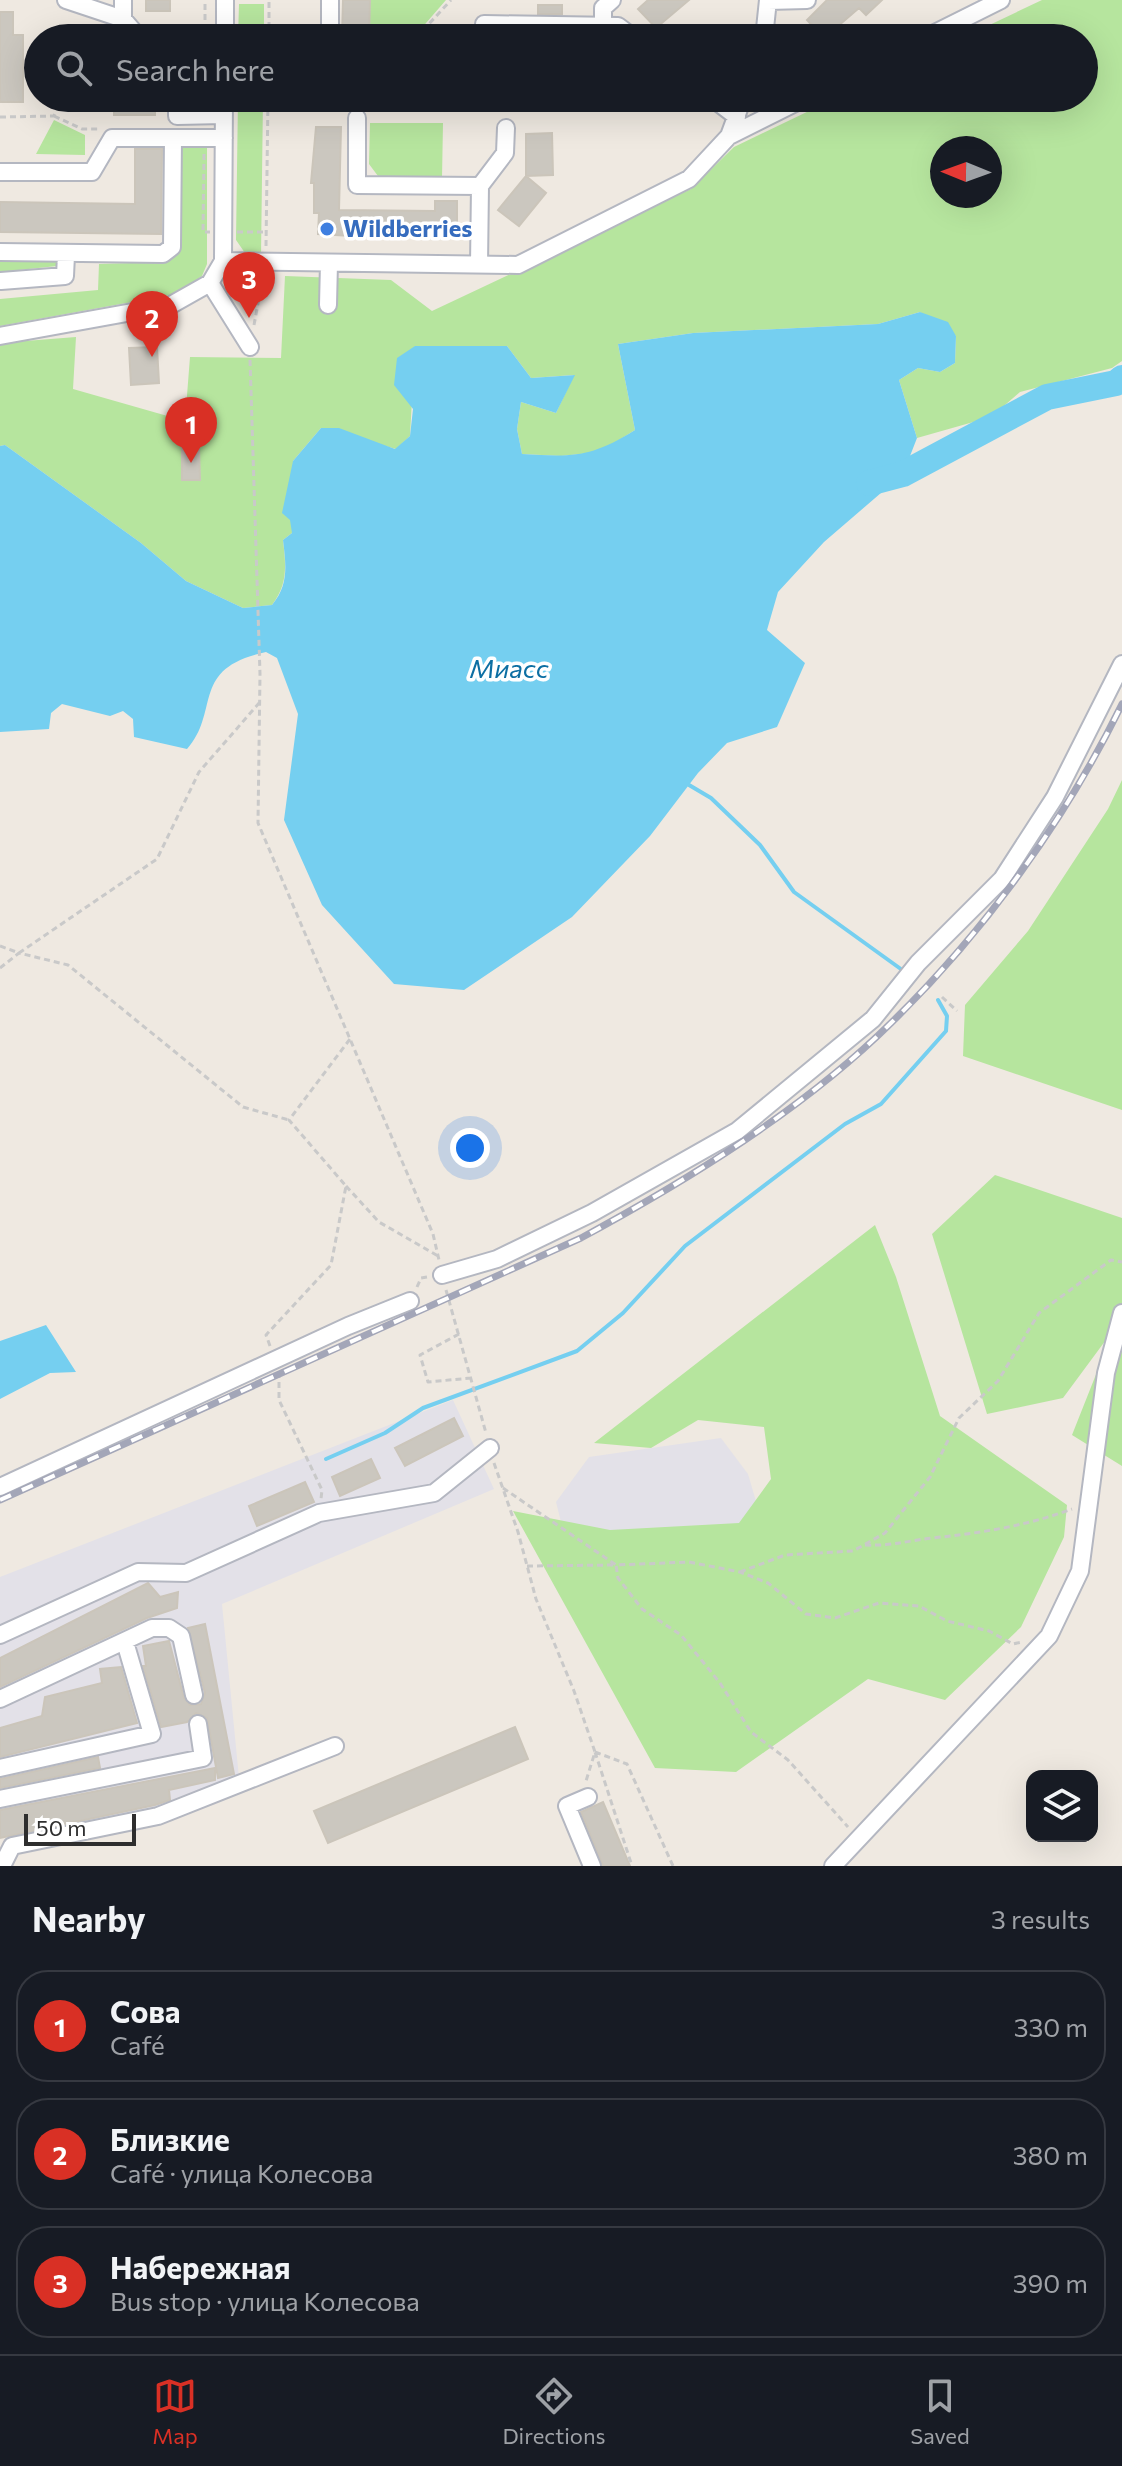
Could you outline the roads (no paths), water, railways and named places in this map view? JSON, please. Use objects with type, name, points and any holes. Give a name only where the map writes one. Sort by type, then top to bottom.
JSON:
[{"type":"street","points":[[66,0],[123,19],[127,24]]},
{"type":"street","points":[[123,0],[123,19]]},
{"type":"street","points":[[225,0],[225,24]]},
{"type":"street","points":[[330,0],[330,24]]},
{"type":"street","points":[[603,24],[603,8],[612,0]]},
{"type":"street","points":[[765,24],[768,0],[807,0]]},
{"type":"street","points":[[953,24],[1001,0]]},
{"type":"street","points":[[177,112],[177,116],[196,112]]},
{"type":"street","points":[[0,336],[171,305],[210,283],[223,261],[224,112]]},
{"type":"street","points":[[730,112],[737,117]]},
{"type":"street","points":[[223,261],[518,265],[689,179],[729,136],[739,112]]},
{"type":"street","points":[[729,136],[777,112]]},
{"type":"street","points":[[357,118],[357,185],[480,186]]},
{"type":"street","points":[[479,265],[480,186],[505,153],[506,128]]},
{"type":"street","points":[[0,172],[92,172],[112,138],[224,138]]},
{"type":"street","points":[[0,252],[163,254],[172,247],[173,138]]},
{"type":"street","points":[[1,281],[65,276],[66,255]]},
{"type":"street","points":[[328,305],[329,263]]},
{"type":"street","points":[[210,283],[250,347]]},
{"type":"street","points":[[442,1275],[497,1259],[592,1213],[737,1131],[873,1019],[918,963],[1002,879],[1055,797],[1122,664]]},
{"type":"street","points":[[0,1487],[348,1326],[410,1301]]},
{"type":"street","points":[[833,1866],[1049,1636],[1080,1571],[1106,1373],[1122,1313]]},
{"type":"street","points":[[0,1635],[138,1572],[186,1573],[319,1513],[434,1493],[490,1448]]},
{"type":"street","points":[[0,1699],[152,1628],[169,1628],[181,1636],[194,1695]]},
{"type":"street","points":[[0,1768],[152,1734],[125,1642]]},
{"type":"street","points":[[0,1799],[203,1758],[198,1724]]},
{"type":"street","points":[[2,1866],[12,1846],[158,1816],[335,1746]]},
{"type":"street","points":[[584,1799],[567,1806],[592,1866]]},
{"type":"water","name":"Миасс","points":[[920,312],[948,322],[956,336],[955,363],[940,372],[918,368],[899,380],[917,438],[903,474],[824,542],[778,592],[767,630],[805,663],[777,727],[727,743],[698,773],[650,836],[572,917],[464,990],[394,984],[322,905],[284,820],[298,714],[277,658],[266,652],[242,659],[226,669],[210,692],[197,735],[187,749],[134,737],[133,719],[123,711],[110,716],[62,704],[51,713],[49,729],[0,732],[0,446],[5,445],[141,543],[186,581],[243,608],[272,605],[284,582],[283,540],[292,533],[290,520],[282,513],[293,461],[321,428],[339,428],[395,449],[410,436],[413,409],[394,385],[397,358],[415,346],[507,346],[531,378],[575,375],[556,413],[521,402],[517,429],[522,454],[568,455],[593,451],[635,430],[618,344],[693,333],[878,324]]},
{"type":"water","points":[[46,1325],[76,1372],[50,1373],[0,1399],[0,1341]]},
{"type":"waterway","name":"Миасс","points":[[869,483],[903,474],[1047,397],[1116,383],[1122,378]]},
{"type":"waterway","points":[[689,785],[711,798],[760,845],[794,892],[905,972]]},
{"type":"waterway","points":[[326,1459],[385,1433],[423,1408],[577,1351],[623,1313],[685,1246],[845,1124],[881,1104],[946,1031],[947,1016],[938,1000]]},
{"type":"railway","points":[[0,1500],[581,1238],[703,1167],[783,1114],[857,1055],[891,1023],[990,913],[1075,790],[1122,704]]},
{"type":"place","name":"Wildberries","points":[[327,229]]},
{"type":"place","name":"Набережная","points":[[249,318]]},
{"type":"place","name":"Близкие","points":[[152,357]]},
{"type":"place","name":"Сова","points":[[191,463]]}]
